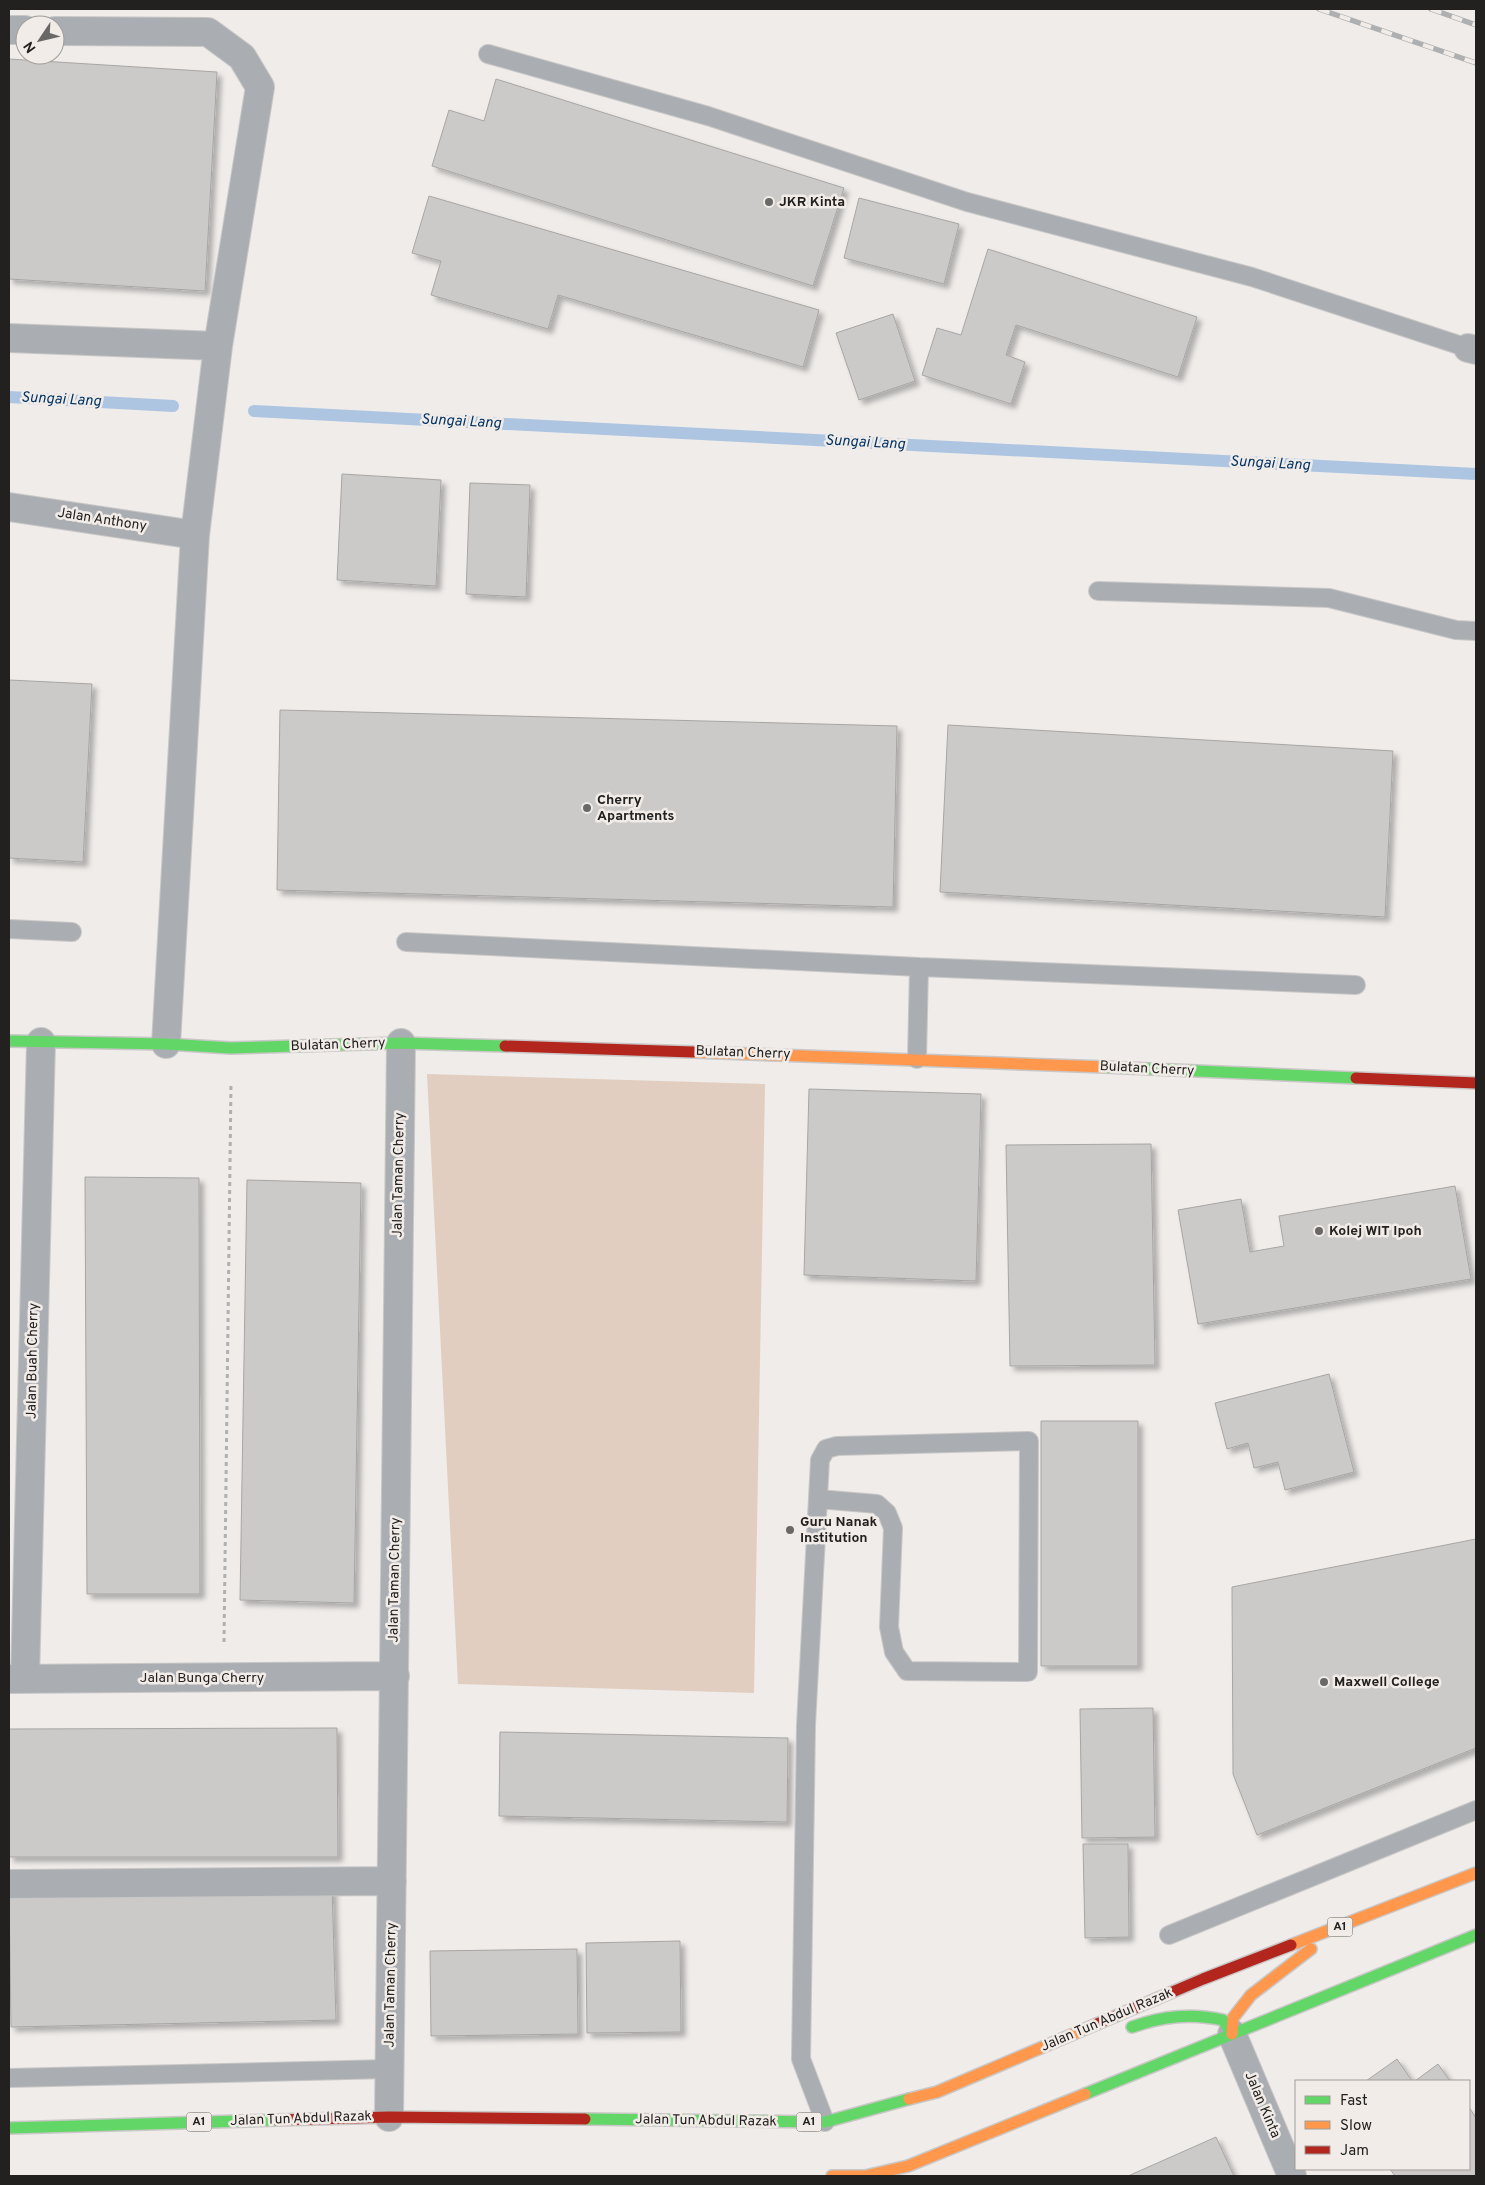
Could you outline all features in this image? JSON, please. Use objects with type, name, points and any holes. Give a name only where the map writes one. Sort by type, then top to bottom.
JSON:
[{"type":"main road","name":"Bulatan Cherry","points":[[9,1041],[166,1044],[232,1048],[401,1043],[917,1059],[1476,1083]]},
{"type":"main road","name":"Jalan Tun Abdul Razak","points":[[9,2128],[389,2117],[824,2122],[937,2092],[1203,1980],[1476,1873]]},
{"type":"main road","points":[[1232,2034],[1234,2018],[1251,1995],[1285,1967],[1343,1926]]},
{"type":"main road","points":[[832,2176],[865,2176],[908,2166],[1476,1935]]},
{"type":"main road","points":[[1119,2032],[1163,2016],[1198,2014],[1223,2020],[1232,2034]]},
{"type":"main road","points":[[965,2080],[1012,2073]]},
{"type":"street","points":[[65,30],[208,32],[242,57],[260,87],[218,346],[195,535],[166,1044]]},
{"type":"street","points":[[9,338],[218,346]]},
{"type":"street","name":"Jalan Anthony","points":[[9,507],[195,535]]},
{"type":"street","name":"Jalan Buah Cherry","points":[[17,1679],[41,1042]]},
{"type":"street","name":"Jalan Taman Cherry","points":[[389,2117],[401,1043]]},
{"type":"street","name":"Jalan Bunga Cherry","points":[[17,1679],[394,1676]]},
{"type":"street","points":[[9,1884],[392,1881]]},
{"type":"street","name":"Jalan Kinta","points":[[1232,2034],[1292,2176]]},
{"type":"lane","points":[[488,54],[708,116],[967,202],[1252,277],[1472,349]]},
{"type":"lane","points":[[1098,592],[1329,598],[1456,630],[1476,631]]},
{"type":"lane","points":[[9,929],[72,932]]},
{"type":"lane","points":[[406,942],[919,967],[1356,985]]},
{"type":"lane","points":[[917,1059],[919,967]]},
{"type":"lane","points":[[818,1499],[877,1504],[887,1513],[893,1528],[888,1627],[894,1652],[907,1672],[1028,1672],[1029,1441],[837,1446],[826,1449],[820,1460],[806,1725],[802,2059],[824,2122]]},
{"type":"lane","points":[[1168,1935],[1476,1810]]},
{"type":"lane","points":[[9,2078],[390,2069]]},
{"type":"path","points":[[224,1678],[232,1048]]},
{"type":"shaded area","points":[[427,1074],[765,1084],[754,1693],[458,1684]]},
{"type":"building","points":[[9,59],[15,59],[15,65],[65,65],[65,62],[217,72],[205,291],[9,279]]},
{"type":"building","points":[[496,79],[844,188],[813,286],[432,166],[449,110],[484,121]]},
{"type":"building","points":[[429,196],[819,310],[803,367],[558,295],[548,329],[431,295],[441,261],[412,253]]},
{"type":"building","points":[[859,198],[959,224],[944,284],[844,258]]},
{"type":"building","points":[[988,249],[1197,317],[1178,377],[1016,325],[1006,355],[1025,362],[1011,404],[922,375],[937,328],[961,335]]},
{"type":"building","points":[[893,314],[915,381],[859,400],[836,333]]},
{"type":"building","points":[[342,474],[441,480],[436,586],[337,580]]},
{"type":"building","points":[[470,483],[530,485],[526,597],[466,594]]},
{"type":"building","points":[[9,680],[92,684],[83,862],[9,858]]},
{"type":"building","name":"Cherry Apartments","points":[[280,710],[897,726],[893,907],[277,890]]},
{"type":"building","points":[[948,725],[1393,751],[1385,917],[940,892]]},
{"type":"building","points":[[809,1089],[981,1094],[976,1281],[804,1275]]},
{"type":"building","points":[[1151,1144],[1155,1365],[1010,1366],[1006,1145]]},
{"type":"building","points":[[85,1177],[199,1178],[200,1594],[87,1594]]},
{"type":"building","points":[[247,1180],[361,1183],[354,1603],[240,1600]]},
{"type":"building","points":[[1455,1186],[1471,1279],[1198,1324],[1178,1210],[1241,1199],[1250,1252],[1284,1246],[1279,1216]]},
{"type":"building","points":[[1329,1374],[1354,1472],[1285,1490],[1278,1462],[1254,1468],[1248,1443],[1227,1449],[1215,1403]]},
{"type":"building","points":[[1041,1421],[1138,1421],[1138,1666],[1041,1666]]},
{"type":"building","points":[[1476,1539],[1476,1748],[1257,1835],[1233,1774],[1232,1587]]},
{"type":"building","points":[[1153,1708],[1155,1837],[1082,1838],[1080,1709]]},
{"type":"building","points":[[337,1728],[338,1857],[9,1857],[9,1729]]},
{"type":"building","points":[[500,1732],[788,1738],[787,1822],[499,1816]]},
{"type":"building","points":[[1083,1844],[1128,1844],[1129,1937],[1085,1938]]},
{"type":"building","points":[[332,1887],[336,2020],[11,2027],[9,1894]]},
{"type":"building","points":[[680,1941],[681,2032],[587,2033],[586,1943]]},
{"type":"building","points":[[577,1949],[578,2034],[431,2036],[430,1951]]},
{"type":"building","points":[[1397,2059],[1411,2080],[1367,2080]]},
{"type":"building","points":[[1438,2064],[1449,2080],[1416,2080]]},
{"type":"building","points":[[1470,2109],[1476,2118],[1476,2176],[1395,2176],[1391,2170],[1470,2170]]},
{"type":"building","points":[[1216,2137],[1234,2176],[1128,2176]]},
{"type":"waterway","name":"Sungai Lang","points":[[9,397],[173,406]]},
{"type":"waterway","name":"Sungai Lang","points":[[254,411],[1476,474]]},
{"type":"railway","points":[[1319,9],[1476,63]]},
{"type":"railway","points":[[1431,9],[1476,25]]},
{"type":"traffic: fast","points":[[9,1041],[166,1044],[231,1048],[401,1043],[505,1046]]},
{"type":"traffic: fast","points":[[1105,1067],[1356,1078]]},
{"type":"traffic: fast","points":[[1085,2094],[1476,1935]]},
{"type":"traffic: fast","points":[[1132,2027],[1155,2020],[1188,2016],[1223,2020],[1232,2034]]},
{"type":"traffic: fast","points":[[585,2119],[825,2122],[909,2099]]},
{"type":"traffic: fast","points":[[9,2128],[277,2120]]},
{"type":"traffic: slow","points":[[693,1052],[1105,1067]]},
{"type":"traffic: slow","points":[[1291,1945],[1476,1873]]},
{"type":"traffic: slow","points":[[1232,2034],[1233,2018],[1251,1995],[1311,1949]]},
{"type":"traffic: slow","points":[[909,2099],[937,2092],[1097,2024]]},
{"type":"traffic: slow","points":[[832,2176],[865,2176],[908,2166],[1085,2094]]},
{"type":"traffic: jam","points":[[505,1046],[693,1052]]},
{"type":"traffic: jam","points":[[1356,1078],[1476,1083]]},
{"type":"traffic: jam","points":[[1097,2024],[1203,1979],[1291,1945]]},
{"type":"traffic: jam","points":[[277,2120],[389,2117],[585,2119]]},
{"type":"place","name":"JKR Kinta","points":[[769,202]]},
{"type":"place","name":"Cherry Apartments","points":[[587,808]]},
{"type":"place","name":"Kolej WIT Ipoh","points":[[1319,1231]]},
{"type":"place","name":"Guru Nanak Institution","points":[[790,1530]]},
{"type":"place","name":"Maxwell College","points":[[1324,1682]]}]
